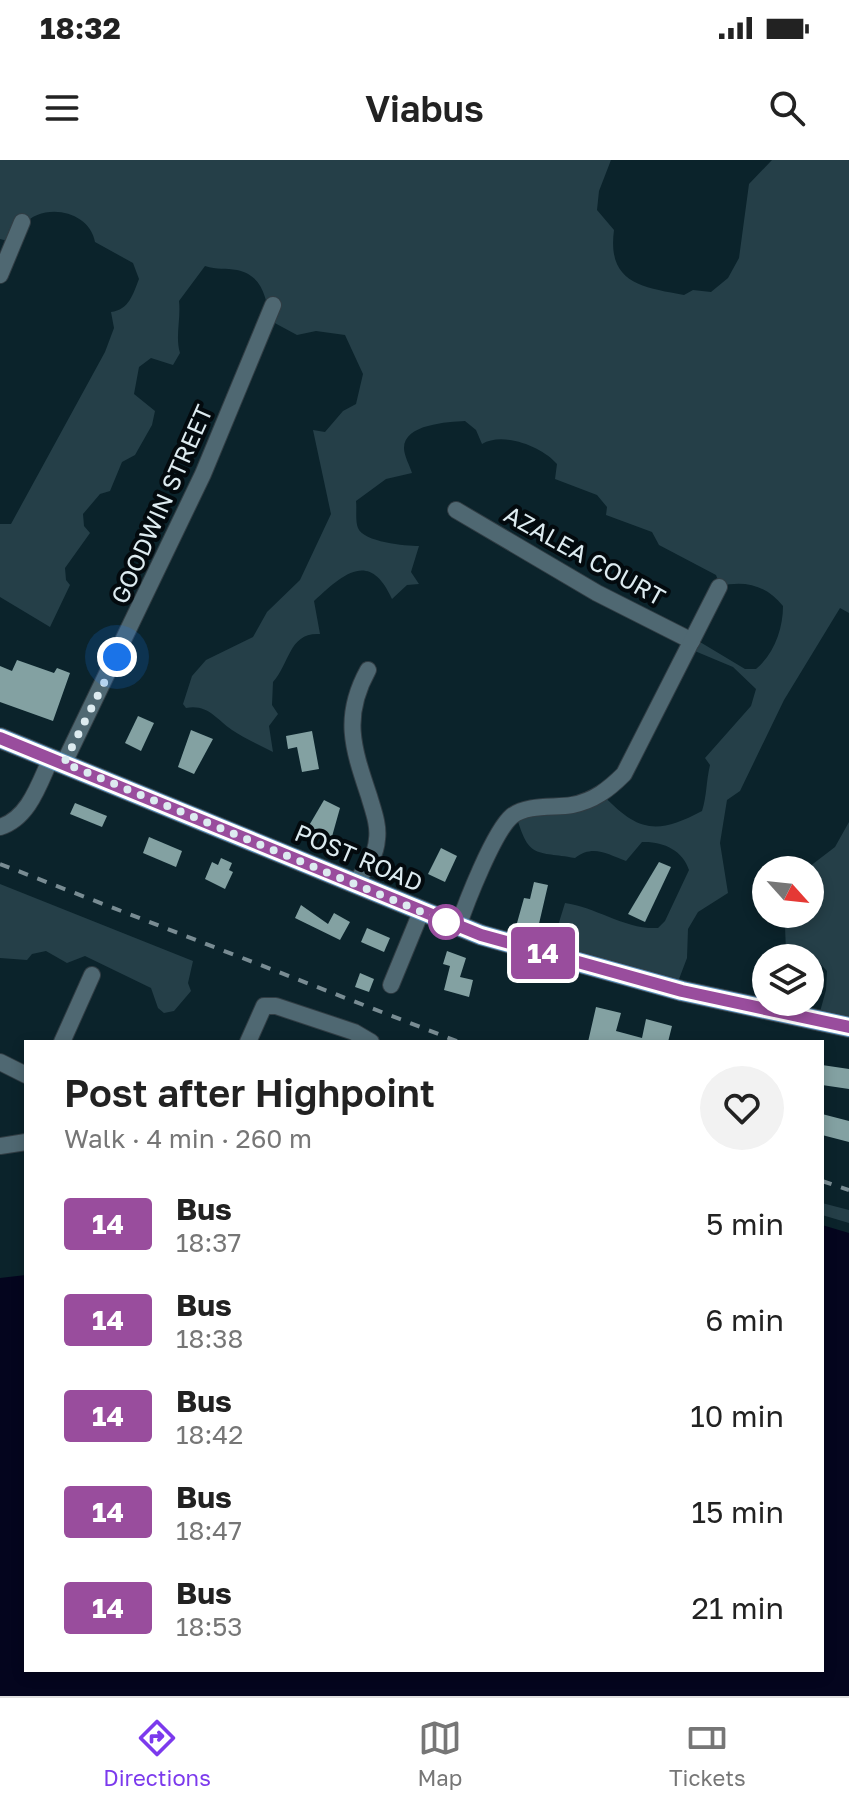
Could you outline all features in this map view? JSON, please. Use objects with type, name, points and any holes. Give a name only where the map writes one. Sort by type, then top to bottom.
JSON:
[{"type":"main road","name":"POST ROAD","points":[[0,738],[458,927],[682,991],[849,1027]]},
{"type":"street","points":[[0,275],[22,222]]},
{"type":"street","name":"GOODWIN STREET","points":[[0,827],[15,822],[58,761],[203,474],[273,305]]},
{"type":"street","name":"AZALEA COURT","points":[[456,510],[597,593],[692,641]]},
{"type":"street","points":[[458,927],[499,834],[513,815],[589,799],[604,793],[624,774],[719,587]]},
{"type":"street","points":[[355,883],[374,855],[377,840],[373,810],[355,752],[352,722],[356,692],[368,670]]},
{"type":"street","points":[[391,985],[421,912]]},
{"type":"street","points":[[63,1040],[92,975]]},
{"type":"street","points":[[249,1040],[264,1006],[276,1006],[354,1032],[368,1040]]},
{"type":"street","points":[[0,1062],[24,1074]]},
{"type":"street","points":[[0,1146],[24,1142]]},
{"type":"shaded area","points":[[0,160],[611,160],[599,191],[597,210],[614,230],[616,261],[622,272],[641,285],[684,295],[693,290],[711,292],[728,278],[739,258],[749,184],[772,160],[849,160],[849,613],[840,608],[784,700],[740,791],[727,800],[720,843],[728,893],[698,912],[688,929],[687,958],[676,987],[552,945],[565,903],[634,926],[658,928],[665,921],[689,870],[682,857],[671,848],[650,842],[642,842],[626,861],[594,851],[575,858],[543,853],[530,847],[517,818],[603,795],[627,816],[649,826],[672,824],[702,811],[710,765],[705,758],[751,706],[756,689],[733,667],[690,649],[695,639],[745,669],[756,669],[768,656],[776,640],[783,606],[770,593],[754,586],[720,586],[716,575],[659,545],[652,532],[606,515],[607,507],[597,495],[555,479],[557,464],[533,447],[501,439],[482,444],[476,430],[465,421],[438,424],[419,429],[406,440],[404,451],[412,473],[386,479],[356,501],[357,525],[362,533],[386,542],[419,546],[411,572],[419,584],[407,585],[392,599],[375,575],[356,571],[336,582],[314,601],[320,634],[302,638],[296,643],[273,682],[272,705],[278,714],[269,726],[273,752],[237,733],[206,710],[186,708],[183,704],[192,676],[206,660],[253,637],[267,612],[300,580],[331,514],[313,430],[325,432],[343,411],[356,404],[363,374],[345,335],[316,331],[297,335],[271,321],[265,296],[253,277],[237,270],[205,266],[179,301],[180,353],[173,365],[151,358],[139,367],[134,394],[155,411],[152,425],[135,455],[122,462],[110,491],[100,494],[83,514],[84,526],[90,533],[65,568],[66,580],[70,585],[50,627],[0,597],[0,524],[11,524],[105,352],[114,328],[111,312],[126,305],[139,279],[133,263],[95,242],[85,223],[65,213],[42,213],[23,225],[12,242],[0,239]]},
{"type":"shaded area","points":[[849,822],[849,1026],[818,1019],[824,1016],[827,971],[824,968],[824,944],[786,944],[785,928],[824,928],[823,856],[835,847]]},
{"type":"shaded area","points":[[0,884],[193,961],[188,983],[191,991],[174,1011],[164,1013],[158,1008],[151,988],[85,956],[67,963],[46,951],[32,954],[27,960],[0,958]]},
{"type":"shaded area","points":[[824,1204],[849,1210],[849,1223],[824,1216]]},
{"type":"shaded area","points":[[824,1226],[849,1233],[849,1696],[0,1696],[0,1278],[24,1275],[24,1672],[824,1672]]},
{"type":"building","points":[[17,660],[54,673],[57,668],[70,673],[53,721],[0,702],[0,666],[12,671]]},
{"type":"building","points":[[138,716],[154,723],[141,751],[125,743]]},
{"type":"building","points":[[191,730],[213,739],[194,774],[178,767]]},
{"type":"building","points":[[312,731],[319,769],[302,772],[297,747],[288,749],[286,736]]},
{"type":"building","points":[[324,800],[340,808],[331,840],[307,829]]},
{"type":"building","points":[[75,803],[107,816],[102,827],[70,814]]},
{"type":"building","points":[[149,837],[182,851],[176,867],[143,853]]},
{"type":"building","points":[[441,848],[457,856],[445,882],[428,874]]},
{"type":"building","points":[[221,858],[232,863],[229,870],[233,872],[225,889],[205,879],[212,862],[218,865]]},
{"type":"building","points":[[659,862],[671,867],[645,922],[628,914]]},
{"type":"building","points":[[534,882],[548,885],[538,928],[517,923],[524,898],[530,899]]},
{"type":"building","points":[[301,905],[328,924],[334,913],[350,922],[340,940],[295,918]]},
{"type":"building","points":[[367,928],[390,938],[384,952],[361,942]]},
{"type":"building","points":[[447,951],[466,958],[460,977],[473,980],[469,997],[444,990],[450,966],[443,964]]},
{"type":"building","points":[[360,973],[374,979],[369,992],[355,987]]},
{"type":"building","points":[[596,1007],[621,1013],[616,1031],[642,1038],[646,1019],[672,1026],[668,1040],[588,1040]]},
{"type":"building","points":[[824,1065],[849,1069],[849,1089],[824,1085]]},
{"type":"building","points":[[824,1115],[849,1121],[849,1142],[824,1136]]},
{"type":"railway","points":[[0,864],[454,1040]]},
{"type":"railway","points":[[824,1182],[849,1190]]},
{"type":"bus line","name":"14","points":[[0,738],[481,935],[682,991],[849,1027]]},
{"type":"route","points":[[117,657],[64,763],[446,922]]}]
